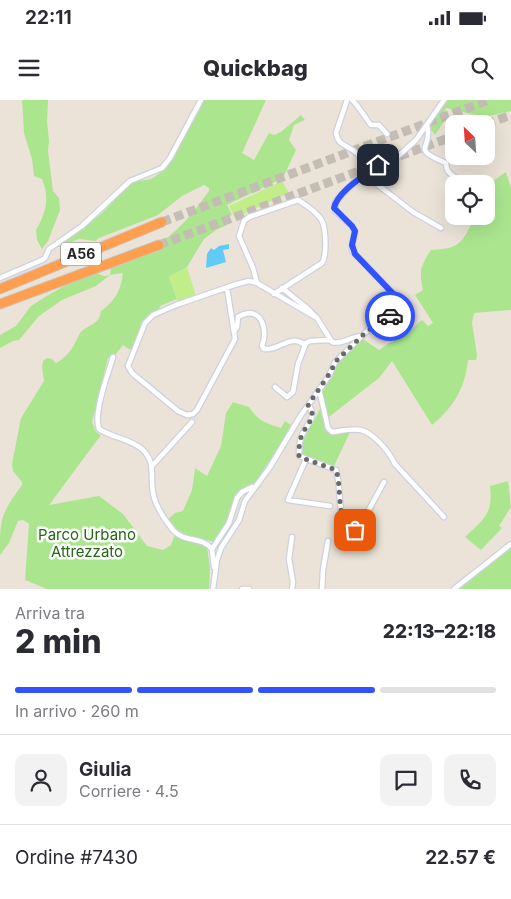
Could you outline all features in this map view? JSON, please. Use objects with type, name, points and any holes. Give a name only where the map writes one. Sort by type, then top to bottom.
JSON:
[{"type":"highway","name":"A56","points":[[0,289],[162,222]]},
{"type":"highway","name":"A56","points":[[0,304],[159,246]]},
{"type":"street","points":[[0,278],[46,258],[49,249],[87,221],[130,182],[162,168],[170,158],[201,100]]},
{"type":"street","points":[[347,100],[336,133],[339,141],[357,153],[361,158],[364,175],[413,212],[441,228]]},
{"type":"street","points":[[352,100],[371,125],[379,124],[387,134]]},
{"type":"street","points":[[213,589],[217,560],[221,548],[239,520],[245,501],[270,467],[337,360],[370,328],[400,310],[402,305],[398,298],[355,254],[352,245],[355,231],[334,208],[336,201],[354,182],[378,165],[396,158],[416,140],[444,100]]},
{"type":"street","points":[[427,125],[429,134],[424,149],[429,156],[446,163],[446,169],[452,175]]},
{"type":"street","points":[[257,283],[253,268],[239,236],[241,227],[249,217],[298,200],[321,219],[326,258],[322,263],[274,294]]},
{"type":"street","points":[[226,288],[234,330],[234,344],[197,410],[193,414],[187,415],[132,373],[128,366],[145,322],[152,316],[161,311],[226,288],[249,281],[257,283],[317,318]]},
{"type":"street","points":[[282,288],[317,318],[330,340]]},
{"type":"street","points":[[234,330],[237,327],[238,318],[252,313],[256,314],[265,328],[265,339],[262,346],[264,349],[268,350],[296,340],[305,345]]},
{"type":"street","points":[[276,387],[286,396],[293,392],[298,364],[305,345],[310,341],[330,340],[340,343],[351,337],[362,336]]},
{"type":"street","points":[[113,357],[96,423],[99,429],[105,433],[142,449],[151,460],[153,495],[156,504],[172,529],[181,536],[206,543],[212,549],[215,574]]},
{"type":"street","points":[[319,389],[328,428],[332,432],[353,429],[362,430],[371,436],[390,453],[395,464],[444,517]]},
{"type":"street","points":[[308,405],[313,412],[312,419],[302,435],[298,448],[299,456],[336,470],[346,527],[350,530],[359,528],[384,482]]},
{"type":"street","points":[[152,466],[192,422]]},
{"type":"street","points":[[306,459],[288,500],[330,506]]},
{"type":"street","points":[[212,549],[229,523],[237,498],[242,492],[252,487]]},
{"type":"street","points":[[292,537],[289,559],[293,582],[292,589]]},
{"type":"street","points":[[322,589],[328,542]]},
{"type":"street","points":[[454,589],[511,544]]},
{"type":"street","points":[[242,589],[249,589]]},
{"type":"green space","points":[[22,100],[48,100],[48,151],[53,191],[59,198],[60,210],[48,241],[42,249],[37,240],[36,230],[46,205],[46,193],[42,179],[34,176],[32,159],[24,133]]},
{"type":"green space","name":"Parco Urbano Attrezzato","points":[[204,100],[266,100],[242,153],[254,160],[269,133],[274,135],[281,132],[301,115],[305,120],[294,125],[289,140],[296,150],[283,178],[227,205],[232,215],[224,218],[227,225],[204,239],[187,267],[169,277],[177,299],[160,306],[159,310],[144,320],[132,351],[123,345],[116,354],[108,358],[92,422],[96,432],[101,435],[49,505],[99,496],[123,514],[147,546],[163,550],[171,545],[175,534],[183,539],[207,546],[210,569],[209,589],[47,589],[25,580],[29,524],[23,520],[18,521],[9,543],[0,555],[0,533],[5,511],[22,485],[22,482],[13,471],[12,464],[21,418],[44,381],[43,361],[47,358],[52,359],[56,363],[61,360],[72,349],[80,333],[96,322],[101,311],[110,303],[121,285],[123,273],[110,275],[111,267],[163,247],[165,244],[164,240],[188,217],[209,191],[209,188],[204,185],[182,196],[158,215],[95,241],[79,239],[56,248],[101,214],[132,182],[151,179],[166,169]]},
{"type":"green space","points":[[447,100],[511,100],[511,111],[493,115],[476,115],[446,108],[445,120],[435,135],[428,125]]},
{"type":"green space","points":[[506,172],[511,188],[511,310],[474,313],[472,323],[477,355],[476,360],[468,360],[461,388],[452,404],[432,425],[392,361],[379,378],[330,416],[328,421],[321,395],[337,363],[363,339],[379,350],[389,343],[402,338],[422,320],[428,326],[433,323],[415,295],[423,290],[421,269],[431,250],[455,246],[463,238],[470,225],[495,225],[495,180]]},
{"type":"green space","points":[[282,181],[289,193],[235,218],[229,206]]},
{"type":"green space","points":[[187,267],[196,296],[178,302],[169,277]]},
{"type":"green space","points":[[96,273],[104,276],[110,275],[96,286],[62,300],[39,316],[19,340],[0,348],[0,335],[16,326],[31,306],[64,286]]},
{"type":"green space","points":[[233,402],[249,407],[262,421],[271,425],[281,428],[285,421],[291,425],[255,483],[248,485],[239,492],[232,511],[214,542],[179,533],[167,520],[175,513],[183,511],[192,490],[195,468],[207,476],[221,446],[226,413]]},
{"type":"green space","points":[[321,406],[331,433],[350,432],[334,466],[300,454],[303,441]]},
{"type":"green space","points":[[508,481],[511,507],[499,526],[502,528],[481,550],[465,537],[478,525],[489,509],[490,486]]},
{"type":"green space","points":[[511,548],[511,589],[459,589]]},
{"type":"water","points":[[229,244],[229,249],[223,250],[226,262],[206,268],[207,254],[211,248],[214,250],[219,246]]},
{"type":"tunnel","points":[[162,222],[489,100]]},
{"type":"tunnel","points":[[495,121],[511,115]]},
{"type":"tunnel","points":[[159,245],[445,139]]},
{"type":"way so far","points":[[355,530],[350,530],[346,527],[336,470],[302,458],[299,456],[298,448],[302,435],[312,419],[313,412],[308,405],[332,370],[335,362],[370,328],[390,316]]},
{"type":"route","points":[[378,165],[354,182],[336,201],[334,208],[355,231],[352,251],[401,302],[400,310],[390,316]]}]
